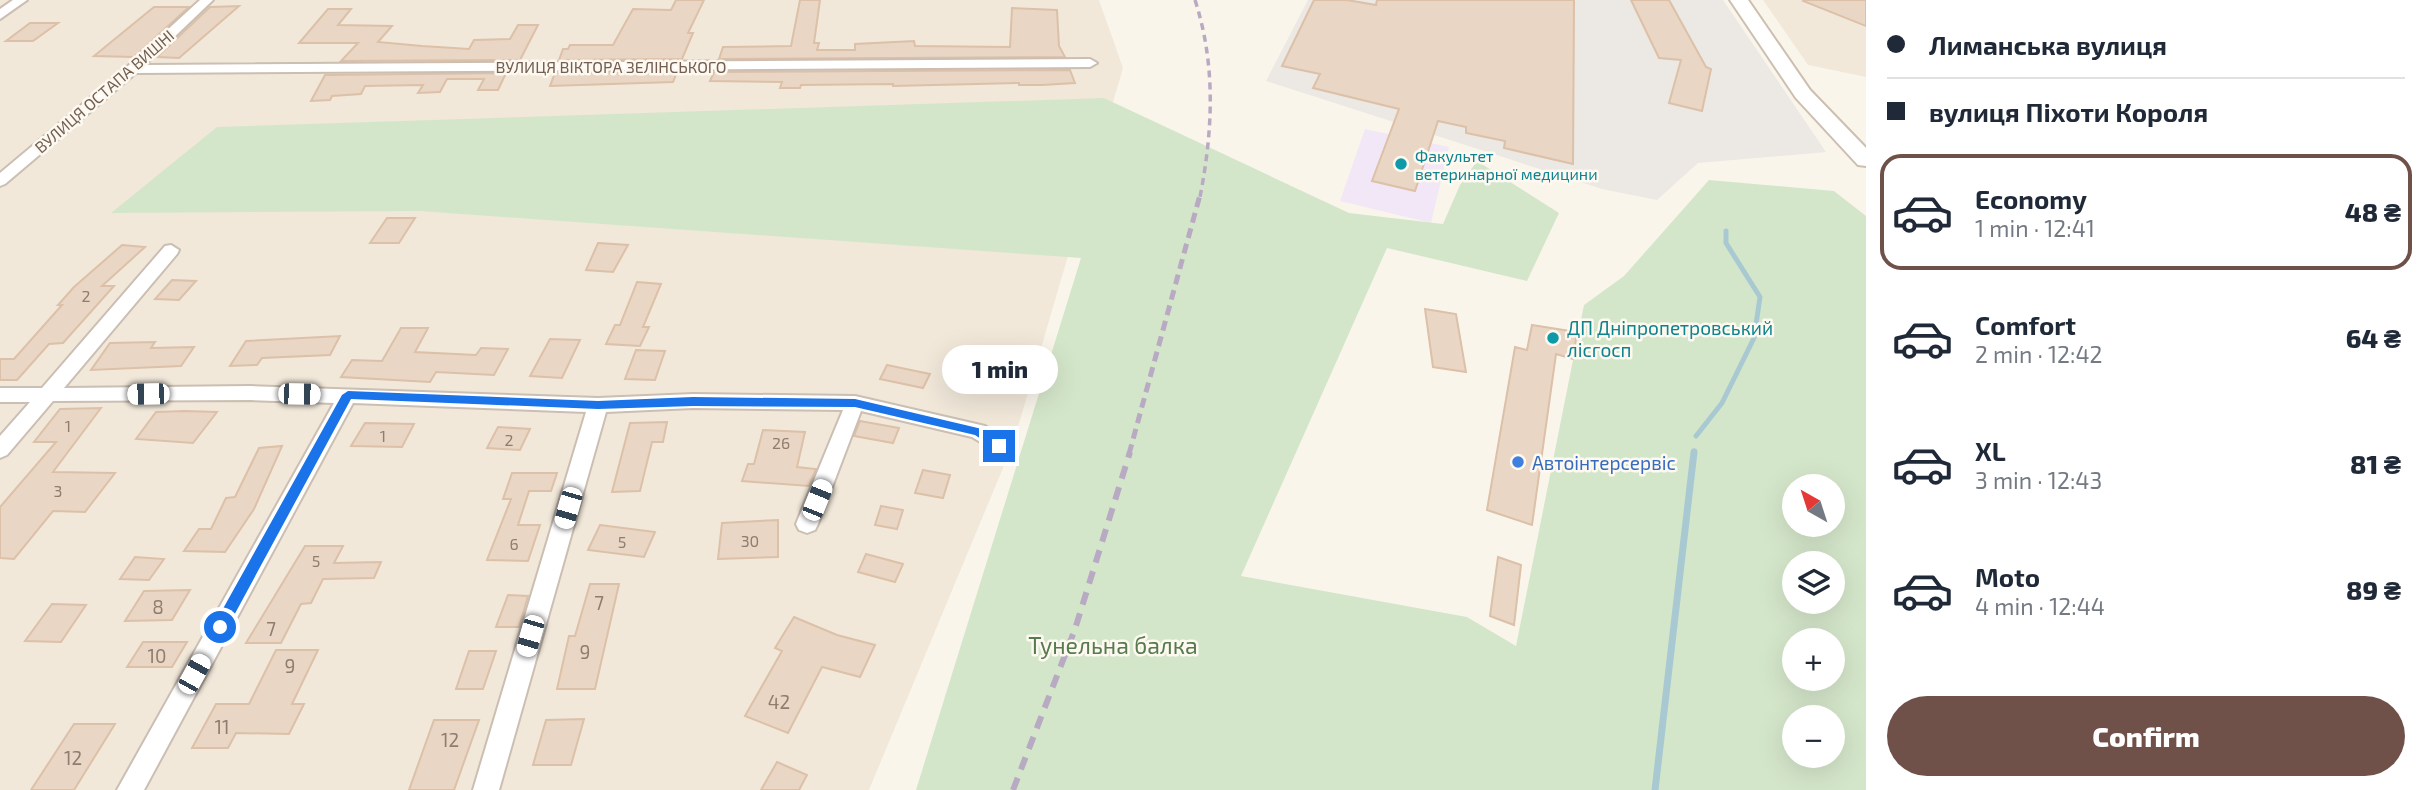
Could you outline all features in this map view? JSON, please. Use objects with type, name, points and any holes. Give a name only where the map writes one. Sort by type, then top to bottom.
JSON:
[{"type":"main road","points":[[1739,0],[1777,60],[1803,94],[1866,160]]},
{"type":"street","points":[[0,15],[21,0]]},
{"type":"street","name":"ВУЛИЦЯ ОСТАПА ВИШНІ","points":[[0,181],[133,69],[207,0]]},
{"type":"street","name":"ВУЛИЦЯ ВІКТОРА ЗЕЛІНСЬКОГО","points":[[133,69],[1090,63]]},
{"type":"street","points":[[0,450],[171,250]]},
{"type":"street","points":[[0,395],[250,393],[598,405],[693,401],[855,403],[978,432],[999,446]]},
{"type":"street","points":[[130,790],[348,395]]},
{"type":"street","points":[[807,524],[855,403]]},
{"type":"street","points":[[486,790],[598,405]]},
{"type":"shaded area","points":[[0,0],[1099,0],[1123,68],[1013,444],[869,790],[0,790]]},
{"type":"shaded area","points":[[1308,0],[1723,0],[1826,152],[1698,163],[1657,200],[1602,189],[1266,81]]},
{"type":"shaded area","points":[[1763,0],[1866,0],[1866,77],[1808,65]]},
{"type":"shaded area","points":[[1365,129],[1449,147],[1431,223],[1340,201]]},
{"type":"green space","name":"Тунельна балка","points":[[1104,98],[1349,213],[1443,224],[1460,185],[1477,161],[1559,213],[1527,281],[1387,248],[1241,576],[1467,617],[1516,646],[1584,305],[1624,276],[1709,180],[1834,191],[1866,216],[1866,790],[916,790],[1081,258],[420,211],[111,213],[217,127]]},
{"type":"building","points":[[676,0],[704,0],[688,33],[693,33],[682,59],[559,60],[563,49],[568,49],[570,45],[613,45],[633,9],[671,10]]},
{"type":"building","points":[[800,0],[820,0],[814,43],[819,43],[817,50],[855,50],[855,44],[914,41],[915,46],[1010,47],[1012,8],[1057,10],[1059,46],[1065,57],[719,59],[723,47],[791,46]]},
{"type":"building","points":[[1314,0],[1347,0],[1376,5],[1377,0],[1574,0],[1573,164],[1504,148],[1505,141],[1466,133],[1466,127],[1438,121],[1415,191],[1372,181],[1399,109],[1313,88],[1320,74],[1282,66]]},
{"type":"building","points":[[1631,0],[1669,0],[1706,67],[1711,69],[1702,111],[1669,103],[1681,60],[1659,58]]},
{"type":"building","points":[[1804,0],[1866,0],[1866,26],[1803,1]]},
{"type":"building","points":[[239,6],[179,58],[157,57],[210,7]]},
{"type":"building","points":[[154,7],[189,7],[134,57],[94,56]]},
{"type":"building","points":[[328,9],[351,9],[338,25],[392,26],[378,42],[422,46],[469,49],[474,40],[510,39],[518,25],[538,25],[520,60],[341,61],[358,43],[299,43]]},
{"type":"building","points":[[30,23],[58,23],[33,41],[6,41]]},
{"type":"building","points":[[1070,70],[1075,83],[1042,85],[801,85],[800,88],[780,88],[782,82],[710,81],[714,72]]},
{"type":"building","points":[[677,72],[673,82],[550,86],[555,73]]},
{"type":"building","points":[[506,73],[498,90],[478,90],[484,79],[447,79],[440,92],[418,93],[423,85],[365,86],[361,94],[311,101],[325,75]]},
{"type":"building","points":[[387,218],[415,218],[399,243],[370,243]]},
{"type":"building","points":[[598,243],[628,245],[613,272],[586,270]]},
{"type":"building","points":[[122,245],[145,247],[102,286],[114,286],[63,343],[49,344],[17,380],[0,380],[0,359],[14,359],[62,305],[58,305],[74,287]]},
{"type":"building","points":[[172,280],[196,281],[179,300],[155,299]]},
{"type":"building","points":[[637,282],[661,284],[643,327],[649,327],[640,346],[606,344],[615,325],[620,325]]},
{"type":"building","points":[[1425,309],[1456,314],[1466,372],[1433,367]]},
{"type":"building","points":[[1532,325],[1577,332],[1573,359],[1556,354],[1532,525],[1487,510],[1515,347],[1527,350]]},
{"type":"building","points":[[401,328],[428,328],[415,352],[476,355],[481,348],[508,349],[494,375],[436,372],[430,382],[341,377],[352,360],[382,361]]},
{"type":"building","points":[[340,336],[330,355],[262,358],[257,365],[230,366],[246,341]]},
{"type":"building","points":[[550,339],[580,340],[562,378],[530,376]]},
{"type":"building","points":[[155,342],[151,348],[194,347],[181,366],[91,370],[110,343]]},
{"type":"building","points":[[956,349],[978,352],[972,373],[949,369]]},
{"type":"building","points":[[636,350],[665,351],[655,380],[625,379]]},
{"type":"building","points":[[887,365],[930,374],[923,388],[880,379]]},
{"type":"building","points":[[101,408],[53,472],[115,473],[85,512],[53,511],[14,559],[0,558],[0,507],[56,442],[34,442],[60,409]]},
{"type":"building","points":[[156,412],[217,412],[193,443],[136,439]]},
{"type":"building","points":[[860,421],[899,428],[893,443],[854,436]]},
{"type":"building","points":[[667,422],[663,442],[652,442],[640,491],[612,492],[630,423]]},
{"type":"building","points":[[365,423],[414,424],[402,447],[351,446]]},
{"type":"building","points":[[498,427],[530,429],[520,450],[487,448]]},
{"type":"building","points":[[763,430],[805,432],[797,467],[816,469],[809,486],[742,481],[748,464],[754,464]]},
{"type":"building","points":[[282,446],[254,509],[225,552],[184,551],[199,529],[211,529],[226,498],[235,497],[259,448]]},
{"type":"building","points":[[923,470],[950,475],[943,498],[915,493]]},
{"type":"building","points":[[512,473],[557,473],[551,491],[529,491],[518,525],[540,525],[528,561],[487,560],[511,499],[503,499]]},
{"type":"building","points":[[881,506],[903,510],[897,529],[875,525]]},
{"type":"building","points":[[778,520],[778,557],[718,559],[722,523]]},
{"type":"building","points":[[600,525],[655,532],[644,557],[588,550]]},
{"type":"building","points":[[305,546],[343,546],[334,563],[381,562],[374,578],[323,579],[311,603],[301,604],[281,643],[246,643]]},
{"type":"building","points":[[866,554],[903,564],[895,582],[858,572]]},
{"type":"building","points":[[135,557],[164,559],[149,580],[120,579]]},
{"type":"building","points":[[1498,557],[1521,565],[1514,625],[1490,616]]},
{"type":"building","points":[[590,584],[619,584],[595,689],[557,689],[569,636],[575,636]]},
{"type":"building","points":[[190,590],[172,620],[125,621],[144,591]]},
{"type":"building","points":[[508,595],[528,596],[519,627],[496,627]]},
{"type":"building","points":[[52,604],[86,605],[61,642],[25,641]]},
{"type":"building","points":[[794,617],[837,635],[875,645],[860,677],[822,667],[788,733],[745,716],[782,651],[775,648]]},
{"type":"building","points":[[143,642],[187,642],[172,667],[127,667]]},
{"type":"building","points":[[276,650],[318,650],[292,704],[304,704],[289,734],[236,733],[228,748],[192,748],[216,704],[249,704]]},
{"type":"building","points":[[469,651],[496,651],[483,689],[456,689]]},
{"type":"building","points":[[584,719],[571,765],[533,765],[546,720]]},
{"type":"building","points":[[434,720],[479,720],[454,790],[409,790]]},
{"type":"building","points":[[74,724],[115,724],[74,790],[31,790]]},
{"type":"building","points":[[777,762],[807,775],[799,790],[761,790]]},
{"type":"waterway","points":[[1696,436],[1722,403],[1754,338],[1760,297],[1726,243],[1726,231]]},
{"type":"waterway","points":[[1655,790],[1694,452]]},
{"type":"railway","points":[[1195,0],[1206,49],[1210,98],[1208,147],[1200,197]]},
{"type":"railway","points":[[1129,454],[1200,195]]},
{"type":"railway","points":[[1013,790],[1075,629],[1130,452]]},
{"type":"place","name":"Факультет ветеринарної медицини","points":[[1401,164]]},
{"type":"place","name":"ДП Дніпропетровський лісгосп","points":[[1553,338]]},
{"type":"place","name":"Автоінтерсервіс","points":[[1518,462]]},
{"type":"route","points":[[220,627],[348,395],[598,405],[693,401],[855,403],[978,432],[999,446]]}]
